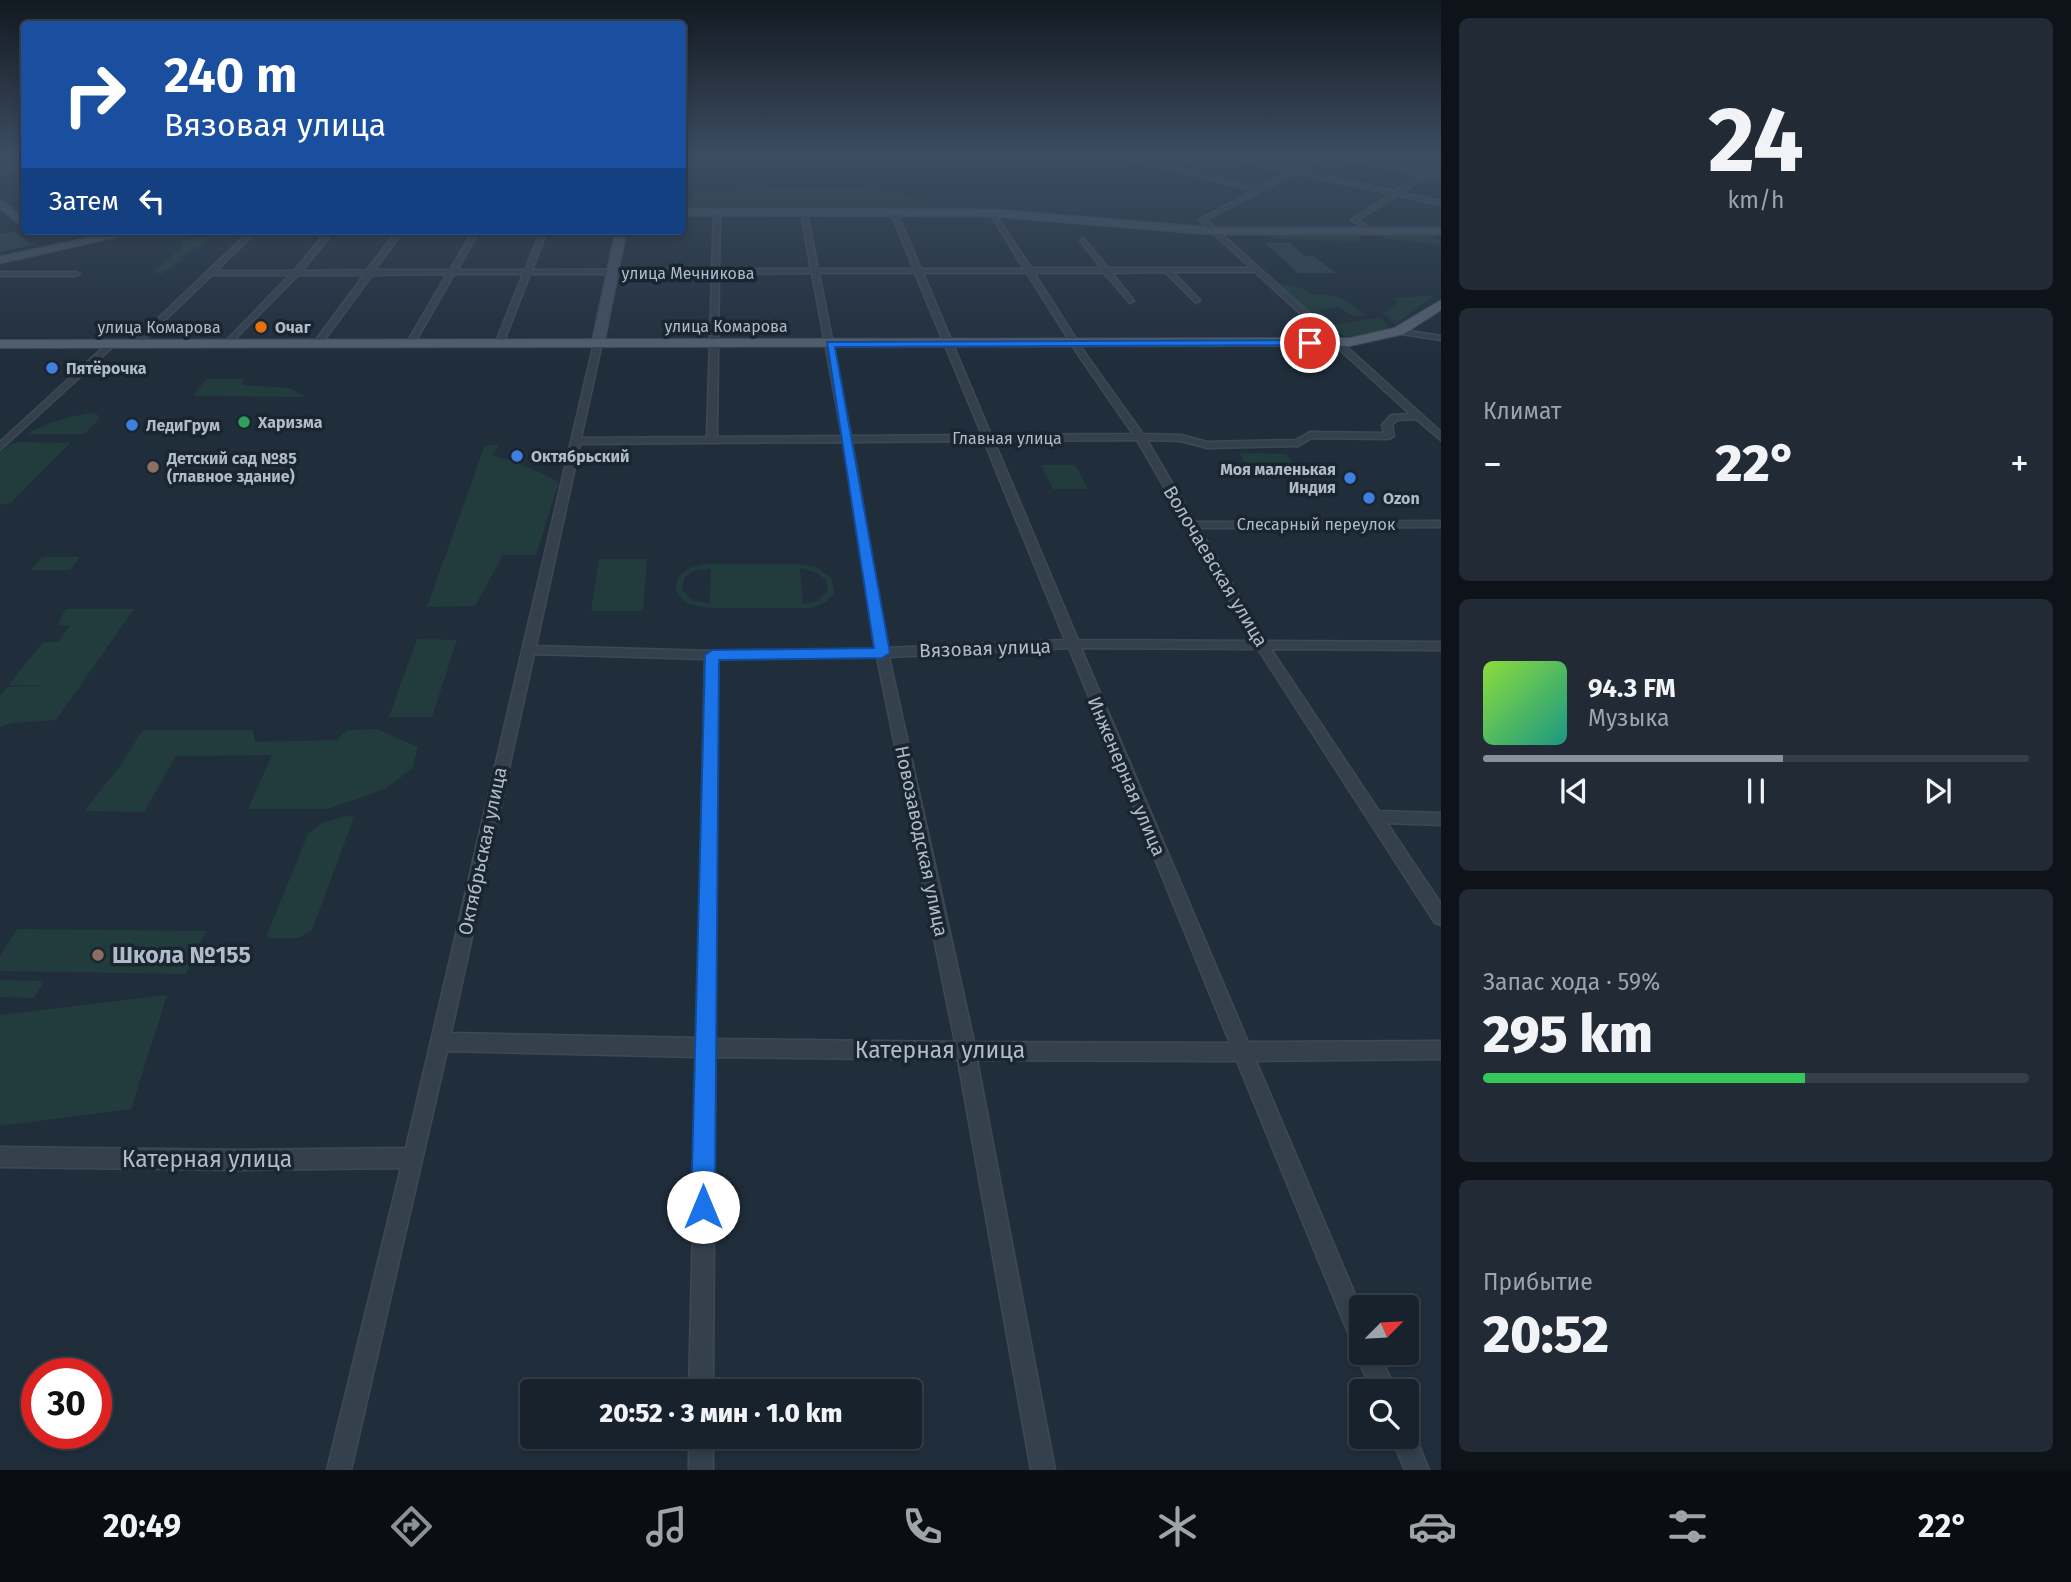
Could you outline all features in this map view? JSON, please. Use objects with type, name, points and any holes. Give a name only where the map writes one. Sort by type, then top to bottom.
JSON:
[{"type":"main road","points":[[1110,223],[1212,231],[1440,231]]},
{"type":"main road","points":[[0,260],[117,235]]},
{"type":"main road","name":"Октябрьская улица","points":[[597,343],[620,235]]},
{"type":"main road","points":[[40,238],[52,249]]},
{"type":"main road","name":"улица Комарова","points":[[0,344],[1336,343],[1377,340],[1404,332],[1441,304]]},
{"type":"street","points":[[712,440],[717,223]]},
{"type":"street","name":"Новозаводская улица","points":[[806,223],[847,439],[882,653],[966,1050],[1043,1470]]},
{"type":"street","name":"Инженерная улица","points":[[898,223],[1349,1308]]},
{"type":"street","name":"Волочаевская улица","points":[[999,223],[1075,343],[1140,437],[1262,645],[1441,918]]},
{"type":"street","points":[[1204,223],[1441,437]]},
{"type":"street","points":[[1358,223],[1371,231]]},
{"type":"street","points":[[135,344],[250,235]]},
{"type":"street","points":[[228,344],[297,272],[328,235]]},
{"type":"street","points":[[317,344],[397,235]]},
{"type":"street","points":[[410,344],[474,235]]},
{"type":"street","points":[[499,344],[542,235]]},
{"type":"street","points":[[1083,240],[1130,301]]},
{"type":"street","name":"улица Мечникова","points":[[209,273],[1255,270]]},
{"type":"street","points":[[1168,271],[1196,301]]},
{"type":"street","points":[[0,274],[76,274]]},
{"type":"street","points":[[1404,332],[1441,338]]},
{"type":"street","name":"Октябрьская улица","points":[[339,1470],[414,1157],[597,343]]},
{"type":"street","points":[[0,447],[112,344]]},
{"type":"street","name":"Главная улица","points":[[575,441],[1140,437],[1181,438],[1207,445],[1298,443],[1310,435],[1389,436],[1387,425],[1394,417],[1418,416]]},
{"type":"street","name":"Слесарный переулок","points":[[1191,525],[1441,524]]},
{"type":"street","name":"Вязовая улица","points":[[529,650],[712,655],[882,653],[1072,644],[1441,646]]},
{"type":"street","points":[[701,1379],[712,655]]},
{"type":"street","points":[[1377,817],[1441,819]]},
{"type":"street","name":"Катерная улица","points":[[440,1042],[704,1049],[1242,1053],[1441,1050]]},
{"type":"street","name":"Катерная улица","points":[[0,1157],[141,1160],[414,1157]]},
{"type":"street","points":[[701,1449],[701,1470]]},
{"type":"street","points":[[1408,1449],[1417,1470]]},
{"type":"green space","points":[[1360,233],[1361,242],[1272,239],[1267,234]]},
{"type":"green space","points":[[1374,233],[1434,236],[1441,240],[1441,245],[1384,239]]},
{"type":"green space","points":[[196,235],[240,237],[213,237],[162,274],[153,271],[183,247],[181,241]]},
{"type":"green space","points":[[1276,283],[1304,288],[1310,294],[1340,298],[1366,315],[1355,317],[1338,307],[1318,310],[1332,320],[1316,319]]},
{"type":"green space","points":[[1435,295],[1395,325],[1383,314],[1397,303],[1393,298]]},
{"type":"green space","points":[[1380,318],[1390,326],[1365,336],[1338,334],[1324,326]]},
{"type":"green space","points":[[206,379],[243,379],[242,385],[290,388],[305,397],[193,396]]},
{"type":"green space","points":[[91,413],[98,415],[99,419],[84,434],[29,434],[49,423]]},
{"type":"green space","points":[[70,443],[11,503],[0,505],[0,453],[10,444]]},
{"type":"green space","points":[[485,445],[500,445],[492,455],[515,461],[559,482],[536,555],[503,555],[475,606],[427,607]]},
{"type":"green space","points":[[1239,453],[1286,454],[1293,463],[1245,463]]},
{"type":"green space","points":[[1041,465],[1075,465],[1088,489],[1053,489]]},
{"type":"green space","points":[[42,557],[80,557],[70,570],[31,570]]},
{"type":"green space","points":[[599,559],[647,559],[643,611],[591,611]]},
{"type":"green space","points":[[707,564],[799,564],[816,567],[831,578],[834,593],[826,602],[811,608],[707,608],[686,603],[675,590],[679,576],[690,568]],"holes":[[[711,568],[710,604],[692,600],[682,590],[684,578],[693,571]],[[800,568],[817,573],[826,580],[828,591],[818,601],[803,604]]]},
{"type":"green space","points":[[66,609],[134,609],[56,720],[12,723],[0,727],[0,696],[7,687],[49,686],[9,685],[43,642],[62,642],[59,641],[70,626],[57,625]]},
{"type":"green space","points":[[417,639],[457,640],[432,717],[389,717]]},
{"type":"green space","points":[[377,729],[418,747],[412,769],[385,789],[327,809],[248,809],[272,755],[176,756],[144,812],[84,811],[118,769],[143,730],[253,730],[255,742],[337,740],[347,730]]},
{"type":"green space","points":[[347,816],[354,817],[312,930],[298,938],[270,938],[267,935],[308,834],[322,823]]},
{"type":"green space","points":[[17,929],[206,931],[186,974],[0,971],[0,956]]},
{"type":"green space","points":[[0,980],[44,981],[34,998],[0,997]]},
{"type":"green space","points":[[167,995],[131,1109],[0,1126],[0,1015]]},
{"type":"building","points":[[14,231],[33,245],[0,252],[0,234]]},
{"type":"building","points":[[1265,243],[1290,243],[1304,256],[1314,256],[1335,273],[1298,273]]},
{"type":"place","name":"Очаг","points":[[261,327]]},
{"type":"place","name":"Пятёрочка","points":[[52,368]]},
{"type":"place","name":"Харизма","points":[[244,422]]},
{"type":"place","name":"ЛедиГрум","points":[[132,425]]},
{"type":"place","name":"Октябрьский","points":[[517,456]]},
{"type":"place","name":"Детский сад №85 (главное здание)","points":[[153,467]]},
{"type":"place","name":"Моя маленькая Индия","points":[[1350,478]]},
{"type":"place","name":"Ozon","points":[[1369,498]]},
{"type":"place","name":"Школа №155","points":[[98,955]]},
{"type":"route","points":[[703,1207],[712,655],[882,653],[830,344],[1310,343]]}]
